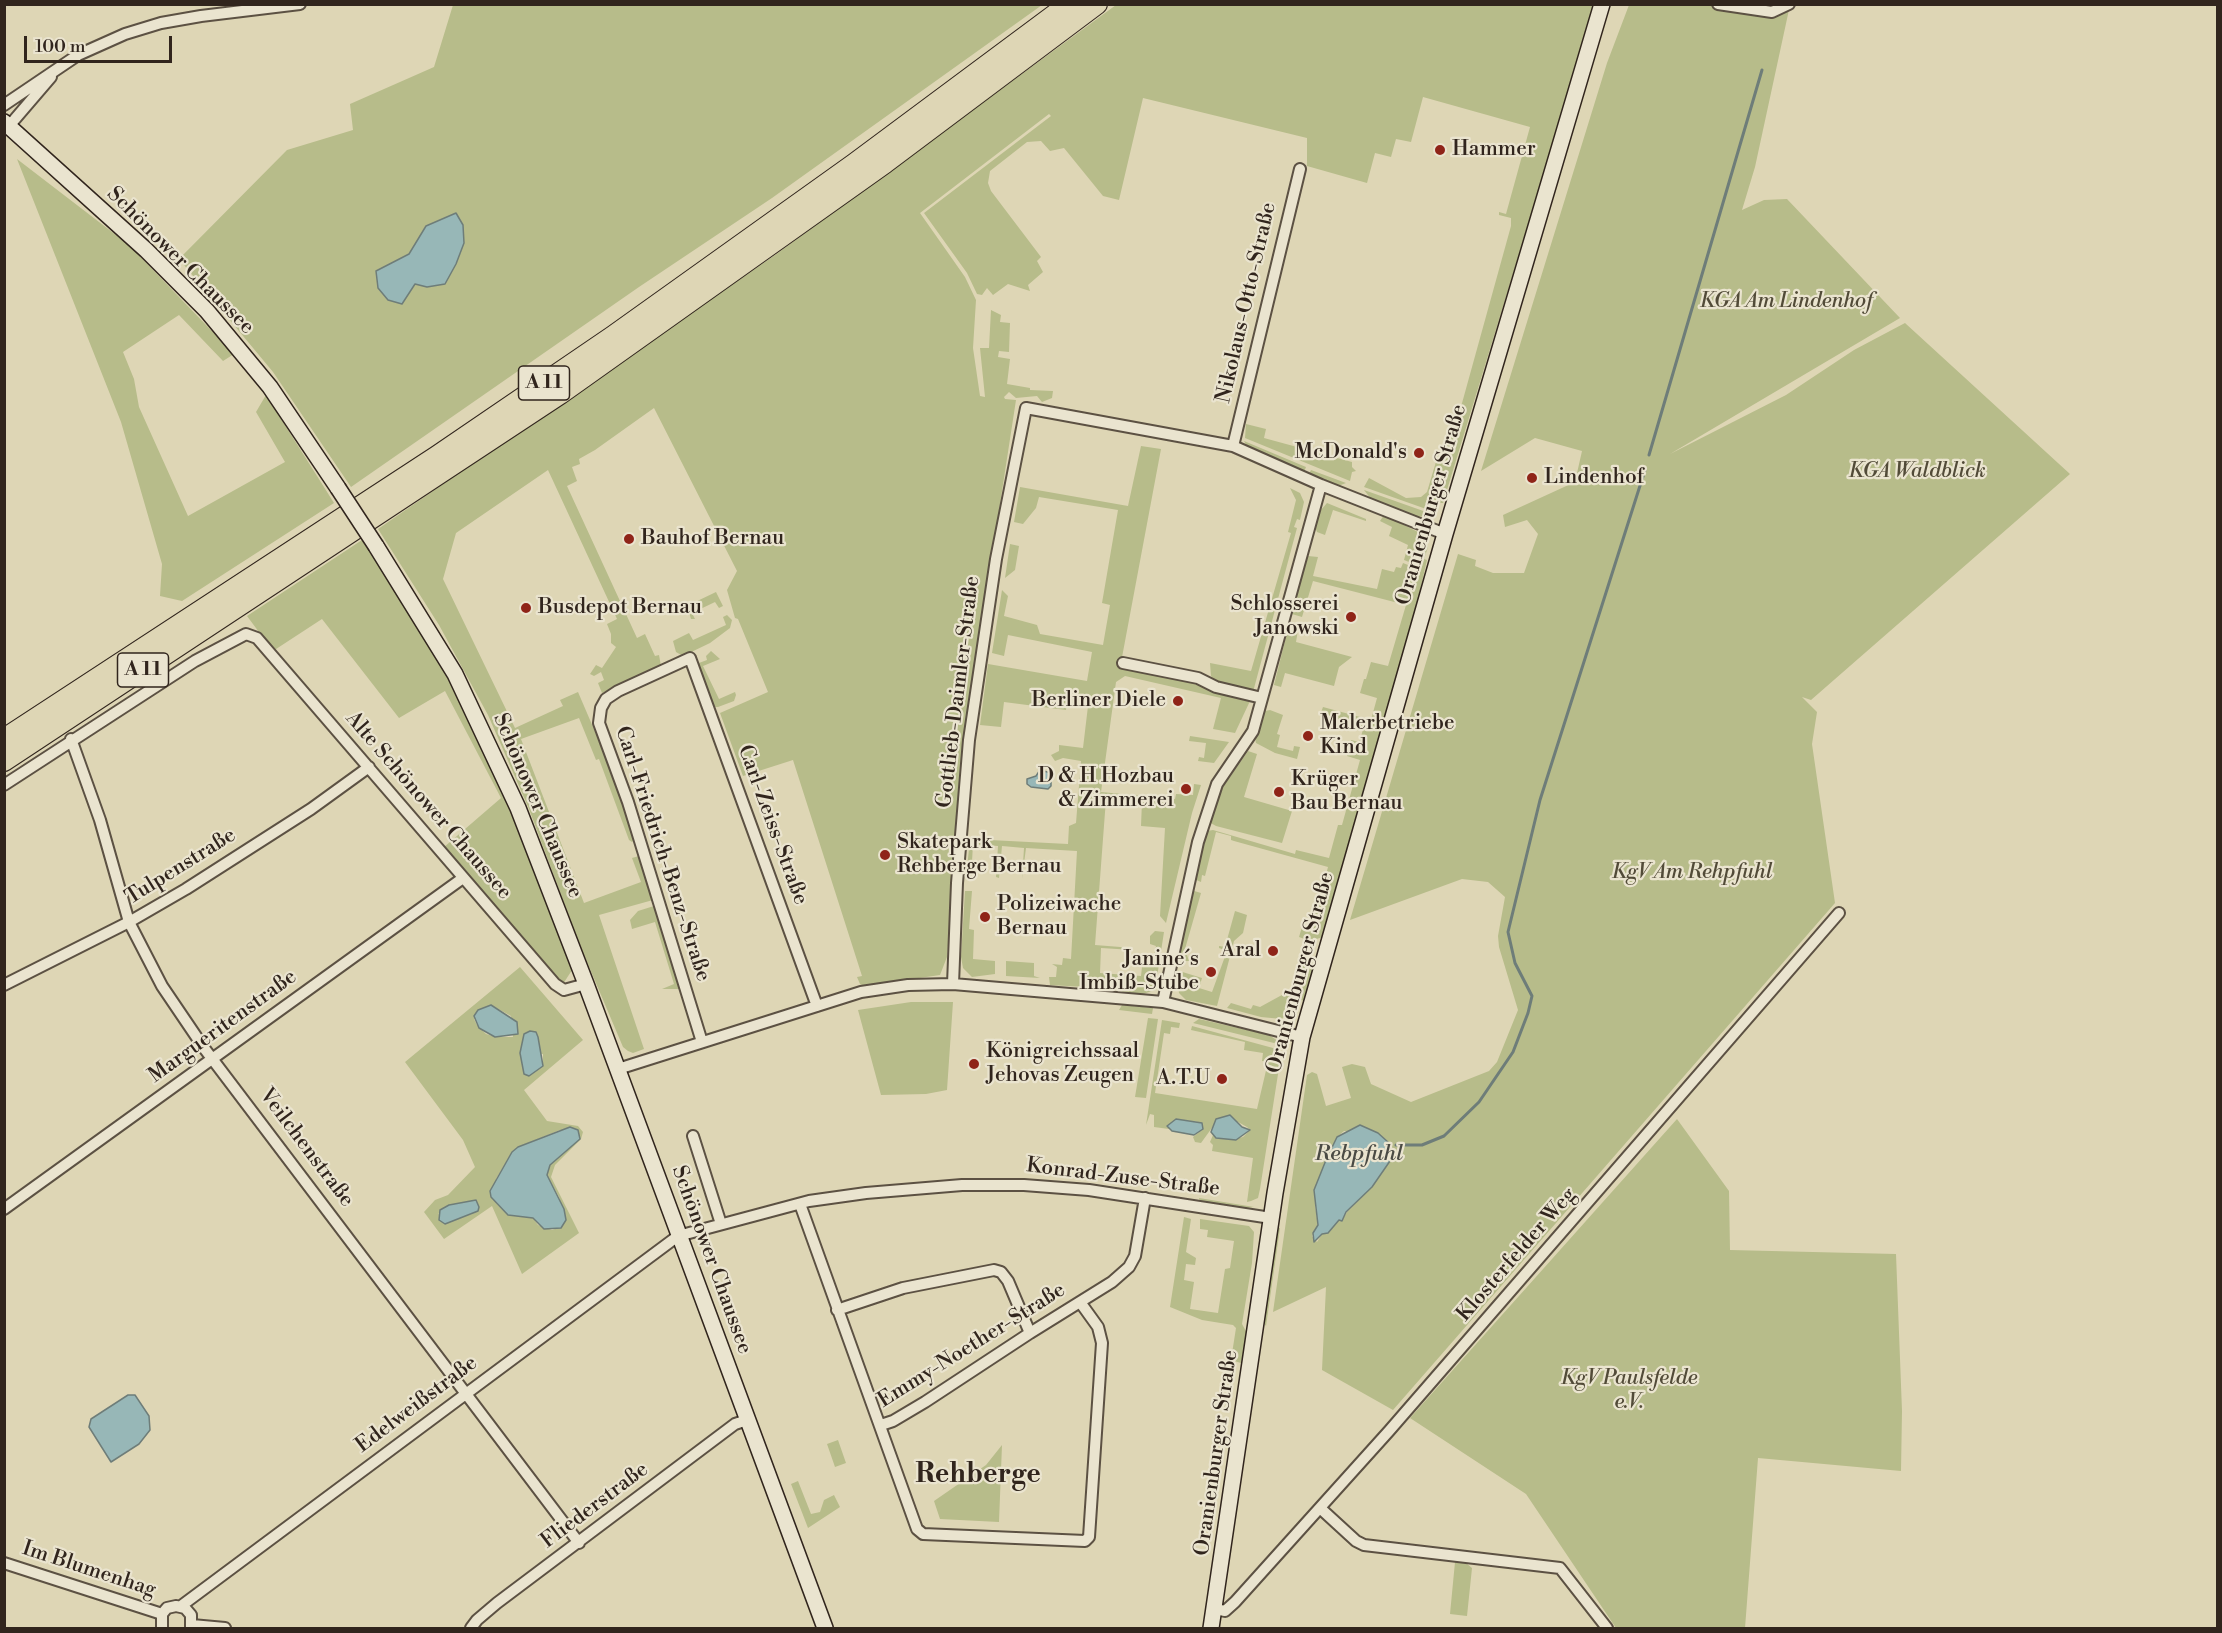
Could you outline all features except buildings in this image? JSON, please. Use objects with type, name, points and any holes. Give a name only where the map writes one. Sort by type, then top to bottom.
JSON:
[{"type":"highway","name":"A 11","points":[[4,739],[437,456],[613,336],[855,164],[1070,4]]},
{"type":"highway","name":"A 11","points":[[4,761],[560,394],[885,163],[1097,4]]},
{"type":"main road","name":"Oranienburger Straße","points":[[1211,1629],[1271,1218],[1302,1037],[1490,377],[1602,4]]},
{"type":"main road","name":"Schönower Chaussee","points":[[7,124],[146,250],[207,311],[270,387],[436,640],[477,716],[518,808],[618,1069],[825,1629]]},
{"type":"street","points":[[4,105],[92,48],[161,23],[300,4]]},
{"type":"street","points":[[1718,4],[1772,12],[1789,4]]},
{"type":"street","points":[[7,124],[62,66]]},
{"type":"street","name":"Nikolaus-Otto-Straße","points":[[1233,446],[1300,169]]},
{"type":"street","name":"Gottlieb-Daimler-Straße","points":[[953,984],[956,893],[971,729],[996,559],[1026,408],[1233,446]]},
{"type":"street","points":[[1233,446],[1321,485],[1445,534]]},
{"type":"street","points":[[1163,1002],[1188,883],[1213,793],[1252,731],[1321,485]]},
{"type":"street","name":"Alte Schönower Chaussee","points":[[71,739],[195,661],[246,634],[257,638],[555,984],[564,990],[586,984]]},
{"type":"street","name":"Carl-Zeiss-Straße","points":[[690,658],[817,1006]]},
{"type":"street","name":"Carl-Friedrich-Benz-Straße","points":[[690,658],[618,691],[606,699],[601,708],[599,723],[628,802],[702,1042]]},
{"type":"street","points":[[1122,663],[1198,678],[1216,687],[1262,698]]},
{"type":"street","points":[[4,785],[71,739]]},
{"type":"street","name":"Veilchenstraße","points":[[71,739],[100,820],[129,922],[162,986],[186,1023],[579,1543]]},
{"type":"street","name":"Tulpenstraße","points":[[4,986],[129,922],[311,810],[369,767]]},
{"type":"street","name":"Margueritenstraße","points":[[4,1209],[464,878]]},
{"type":"street","name":"Klosterfelder Weg","points":[[1215,1610],[1225,1611],[1235,1602],[1320,1508],[1839,913]]},
{"type":"street","points":[[618,1069],[817,1006],[891,987],[953,984],[1163,1002],[1302,1037]]},
{"type":"street","points":[[693,1136],[720,1224]]},
{"type":"street","name":"Konrad-Zuse-Straße","points":[[678,1236],[800,1203],[866,1193],[962,1185],[1024,1185],[1145,1198],[1271,1218]]},
{"type":"street","name":"Emmy-Noether-Straße","points":[[800,1203],[837,1310],[881,1425],[893,1421],[925,1402],[1112,1282],[1129,1267],[1135,1256],[1145,1198]]},
{"type":"street","name":"Edelweißstraße","points":[[181,1606],[678,1236]]},
{"type":"street","points":[[837,1310],[903,1288],[994,1270],[1001,1272],[1008,1281],[1030,1333]]},
{"type":"street","points":[[881,1425],[917,1528],[923,1534],[1085,1541],[1089,1537],[1090,1528],[1102,1343],[1098,1328],[1080,1302]]},
{"type":"street","name":"Fliederstraße","points":[[471,1629],[497,1603],[735,1425],[747,1420]]},
{"type":"street","points":[[1320,1508],[1356,1541],[1364,1545],[1560,1568],[1607,1629]]},
{"type":"street","name":"Im Blumenhag","points":[[4,1563],[162,1614]]},
{"type":"street","name":"Im Blumenhag","points":[[162,1614],[172,1606],[181,1606],[191,1615],[192,1627],[225,1629]]},
{"type":"street","name":"Im Blumenhag","points":[[162,1614],[162,1629]]},
{"type":"green space","points":[[453,5],[1042,5],[772,198],[639,287],[351,487],[273,372],[179,259],[287,150],[353,130],[350,104],[434,67]],"holes":[[[426,226],[427,287],[415,284],[402,303],[376,271],[409,254]]]},
{"type":"green space","points":[[1116,5],[1595,5],[1443,503],[1436,503],[1429,510],[1364,487],[1369,478],[1406,498],[1421,497],[1427,492],[1449,427],[1459,414],[1511,226],[1511,218],[1499,215],[1499,212],[1506,214],[1530,127],[1423,97],[1411,142],[1396,139],[1391,157],[1375,153],[1367,183],[1307,166],[1307,138],[1143,98],[1119,200],[1103,196],[1064,148],[1050,151],[1041,141],[1027,142],[990,171],[988,183],[991,191],[1041,257],[1037,261],[1043,272],[1028,285],[1030,291],[1008,284],[993,295],[987,288],[982,295],[977,294],[967,273],[924,213],[1051,116],[1049,114],[920,213],[965,277],[976,300],[973,348],[980,396],[985,397],[980,348],[989,348],[991,310],[1001,315],[1000,322],[1010,323],[1009,352],[999,351],[998,357],[1010,359],[1007,384],[1030,388],[1030,390],[1053,391],[1052,398],[1042,402],[1037,396],[1016,398],[1009,392],[1004,397],[1016,400],[966,725],[947,957],[940,975],[864,986],[860,984],[857,977],[862,976],[793,760],[743,776],[720,713],[768,692],[738,619],[735,618],[727,590],[737,571],[654,408],[579,459],[580,464],[572,467],[577,481],[567,486],[637,638],[645,634],[655,656],[659,655],[661,666],[602,693],[598,683],[604,680],[601,672],[594,676],[590,674],[596,665],[602,668],[616,647],[611,643],[611,634],[607,624],[617,619],[548,470],[456,533],[443,579],[515,728],[563,706],[560,700],[578,692],[608,762],[634,840],[632,842],[629,840],[599,759],[596,760],[579,718],[521,739],[584,903],[641,882],[632,858],[639,856],[653,900],[599,915],[644,1049],[633,1053],[628,1051],[623,1047],[579,943],[529,809],[488,715],[439,625],[378,529],[775,255]]},
{"type":"green space","points":[[1629,5],[1790,5],[1755,167],[1742,210],[1764,200],[1787,199],[1900,318],[1670,454],[1786,395],[1854,350],[1905,323],[2070,474],[1811,700],[1802,697],[1817,712],[1812,744],[1835,903],[1393,1410],[1322,1370],[1326,1287],[1273,1312],[1307,1075],[1312,1072],[1317,1074],[1326,1106],[1351,1098],[1342,1067],[1352,1064],[1365,1067],[1371,1084],[1411,1102],[1489,1071],[1497,1062],[1518,1010],[1499,947],[1498,936],[1505,897],[1488,882],[1462,879],[1350,920],[1458,554],[1476,560],[1475,566],[1493,573],[1524,573],[1538,534],[1527,520],[1505,527],[1503,515],[1575,482],[1582,451],[1535,438],[1481,471],[1607,63]],"holes":[[[1344,1131],[1378,1133],[1389,1143],[1390,1161],[1372,1187],[1347,1212],[1342,1221],[1339,1220],[1328,1233],[1322,1234],[1317,1242],[1312,1236],[1318,1225],[1315,1205],[1326,1160],[1337,1137]]]},
{"type":"green space","points":[[17,159],[129,245],[234,354],[223,361],[179,315],[123,352],[134,379],[139,407],[188,516],[285,462],[256,412],[266,395],[334,503],[182,601],[160,596],[162,564],[121,422]]},
{"type":"green space","points":[[1246,424],[1266,429],[1264,438],[1352,462],[1352,467],[1356,471],[1352,472],[1350,481],[1245,438]]},
{"type":"green space","points":[[1244,441],[1306,467],[1304,472],[1248,448]]},
{"type":"green space","points":[[1141,446],[1161,449],[1120,668],[1182,680],[1250,701],[1235,733],[1213,729],[1221,698],[1125,676],[1116,682],[1101,792],[1175,799],[1176,794],[1193,795],[1194,784],[1201,785],[1192,813],[1166,923],[1160,916],[1165,828],[1141,826],[1142,801],[1106,799],[1095,945],[1133,948],[1133,950],[1101,948],[1100,973],[1141,976],[1145,962],[1152,963],[1156,946],[1150,944],[1150,936],[1155,931],[1164,932],[1155,990],[1140,995],[1124,994],[1120,989],[1050,985],[1049,977],[1056,977],[1057,967],[1052,964],[1062,965],[1063,958],[1071,959],[1077,851],[1026,848],[1022,879],[1024,848],[1002,846],[999,878],[996,877],[998,846],[973,844],[971,879],[966,878],[970,839],[1068,844],[1069,826],[1076,823],[1081,761],[1063,758],[1055,761],[1051,755],[1059,751],[1059,745],[1083,748],[1088,706],[1067,704],[1066,710],[1004,702],[1001,727],[980,725],[988,664],[1087,681],[1092,652],[1008,635],[1004,656],[992,653],[1002,590],[1008,596],[1004,616],[1037,625],[1040,634],[1103,645],[1110,605],[1102,603],[1118,510],[1039,497],[1036,508],[1023,524],[1014,522],[1020,487],[1128,506]]},
{"type":"green space","points":[[1311,470],[1346,483],[1338,486],[1309,474]]},
{"type":"green space","points":[[1290,488],[1300,493],[1304,502],[1300,520],[1297,519],[1294,527],[1297,528],[1253,692],[1217,683],[1211,676],[1210,663],[1251,671],[1291,533],[1288,532],[1296,500]]},
{"type":"green space","points":[[1364,490],[1429,513],[1430,516],[1416,517],[1371,499]]},
{"type":"green space","points":[[1327,503],[1366,519],[1366,521],[1333,510],[1325,535],[1317,532],[1315,527],[1320,511]]},
{"type":"green space","points":[[1384,515],[1422,534],[1428,547],[1424,559],[1427,560],[1399,681],[1323,937],[1310,941],[1299,937],[1302,927],[1311,930],[1328,867],[1234,841],[1231,840],[1231,836],[1216,832],[1205,876],[1202,875],[1201,882],[1194,879],[1207,831],[1213,830],[1295,854],[1296,850],[1329,858],[1338,825],[1342,825],[1360,760],[1347,756],[1351,740],[1359,742],[1364,727],[1320,715],[1323,707],[1371,720],[1377,698],[1360,693],[1364,679],[1366,679],[1371,662],[1388,666],[1406,605],[1313,581],[1302,617],[1292,614],[1308,556],[1318,557],[1313,576],[1377,589],[1382,569],[1394,572],[1396,567],[1401,568],[1403,563],[1408,565],[1409,562],[1404,560],[1408,545],[1389,536],[1392,527],[1380,521]]},
{"type":"green space","points":[[362,540],[426,632],[493,762],[574,967],[563,984],[443,848],[501,798],[445,691],[399,718],[322,619],[273,651],[247,616]]},
{"type":"green space","points":[[1010,544],[1019,546],[1015,570],[1005,578]]},
{"type":"green space","points":[[716,592],[723,606],[719,608],[715,602],[692,613],[695,619],[691,619],[689,612],[691,604]]},
{"type":"green space","points":[[727,615],[732,620],[730,628],[710,643],[683,656],[676,652],[673,641],[689,633],[693,640],[726,625],[723,617]]},
{"type":"green space","points":[[1288,629],[1298,630],[1296,642],[1352,657],[1339,667],[1334,686],[1285,673],[1281,687],[1274,685]]},
{"type":"green space","points":[[711,651],[720,659],[703,666],[719,699],[735,692],[736,695],[734,701],[718,707],[714,707],[696,660],[699,663],[707,660],[706,656]]},
{"type":"green space","points":[[1270,710],[1283,715],[1277,734],[1280,735],[1277,747],[1293,751],[1294,746],[1300,747],[1297,759],[1275,753],[1256,743],[1255,738],[1265,711]]},
{"type":"green space","points":[[1190,736],[1229,742],[1214,763],[1198,761],[1199,757],[1204,758],[1206,743],[1189,741]]},
{"type":"green space","points":[[1248,751],[1257,754],[1244,797],[1292,811],[1282,843],[1216,826],[1209,822],[1223,787]]},
{"type":"green space","points":[[1191,890],[1201,893],[1185,949],[1189,961],[1183,961],[1177,960]]},
{"type":"green space","points":[[965,891],[972,891],[969,929],[974,930],[973,959],[995,961],[995,974],[972,977],[963,968],[961,957]]},
{"type":"green space","points":[[654,906],[680,989],[662,989],[674,984],[655,922],[632,929],[630,920],[638,911]]},
{"type":"green space","points":[[1235,911],[1247,915],[1243,933],[1234,941],[1217,1006],[1186,1000],[1179,993],[1176,970],[1202,978],[1199,988],[1212,992],[1227,951],[1219,946],[1225,947]]},
{"type":"green space","points":[[1304,951],[1311,954],[1316,967],[1304,1001],[1295,998],[1282,1019],[1261,1017],[1227,1008],[1231,1003],[1251,1009],[1253,1005],[1260,1007],[1291,990]]},
{"type":"green space","points":[[1006,961],[1034,963],[1034,976],[1040,978],[1006,976]]},
{"type":"green space","points":[[520,967],[583,1040],[524,1090],[547,1121],[578,1126],[583,1132],[581,1139],[555,1165],[551,1177],[579,1233],[522,1274],[492,1206],[444,1239],[424,1212],[435,1200],[448,1195],[475,1167],[463,1140],[405,1062]],"holes":[[[491,1005],[511,1016],[513,1037],[496,1037],[486,1034],[474,1019]],[[520,1053],[543,1054],[543,1066],[524,1074]],[[560,1130],[580,1139],[550,1165],[547,1175],[559,1197],[565,1220],[561,1227],[552,1230],[538,1225],[533,1218],[525,1215],[508,1215],[496,1203],[496,1179],[512,1152],[518,1147]],[[464,1204],[472,1214],[457,1218],[438,1214],[449,1205]]]},
{"type":"green space","points":[[911,1002],[953,1002],[947,1090],[926,1094],[881,1095],[858,1010]]},
{"type":"green space","points":[[1122,1005],[1153,1008],[1152,1014],[1119,1010]]},
{"type":"green space","points":[[1148,1018],[1158,1019],[1146,1098],[1135,1097]]},
{"type":"green space","points":[[1199,1019],[1269,1035],[1278,1041],[1274,1043],[1193,1023]]},
{"type":"green space","points":[[1162,1020],[1180,1023],[1179,1028],[1171,1027],[1170,1034],[1164,1033],[1155,1093],[1257,1109],[1268,1062],[1262,1061],[1263,1053],[1244,1050],[1245,1042],[1191,1030],[1192,1026],[1273,1048],[1281,1055],[1258,1198],[1247,1202],[1253,1158],[1212,1151],[1213,1145],[1210,1142],[1213,1135],[1230,1140],[1243,1137],[1250,1130],[1247,1127],[1238,1122],[1214,1125],[1201,1143],[1195,1142],[1193,1137],[1203,1129],[1198,1122],[1176,1119],[1169,1129],[1154,1127],[1154,1115],[1150,1114],[1146,1125]]},
{"type":"green space","name":"KgV Paulsfelde e.V.","points":[[1677,1119],[1729,1191],[1730,1250],[1896,1254],[1902,1411],[1901,1471],[1758,1458],[1745,1628],[1616,1628],[1526,1494],[1410,1418]]},
{"type":"green space","points":[[1199,1198],[1254,1207],[1200,1202]]},
{"type":"green space","points":[[1184,1217],[1191,1219],[1186,1252],[1196,1258],[1195,1265],[1186,1264],[1184,1280],[1194,1282],[1190,1309],[1218,1313],[1225,1269],[1230,1268],[1234,1241],[1207,1237],[1208,1230],[1200,1229],[1200,1219],[1249,1226],[1254,1232],[1252,1263],[1242,1324],[1247,1333],[1241,1363],[1231,1360],[1236,1328],[1233,1325],[1202,1320],[1170,1307]]},
{"type":"green space","points":[[1277,1227],[1280,1228],[1266,1326],[1263,1322]]},
{"type":"green space","points":[[838,1440],[846,1463],[835,1467],[827,1444]]},
{"type":"green space","points":[[1002,1445],[999,1522],[940,1519],[934,1501],[986,1465]]},
{"type":"green space","points":[[798,1481],[811,1514],[820,1512],[824,1500],[834,1495],[840,1507],[808,1528],[791,1484]]},
{"type":"green space","points":[[1455,1562],[1466,1563],[1472,1568],[1467,1616],[1450,1614]]},
{"type":"water","points":[[456,213],[463,225],[464,243],[445,284],[427,287],[415,284],[402,304],[388,300],[378,288],[376,271],[409,254],[426,226]]},
{"type":"water","points":[[1040,770],[1051,773],[1051,786],[1048,789],[1031,787],[1027,784],[1027,779],[1036,776]]},
{"type":"water","points":[[491,1005],[517,1022],[518,1034],[495,1037],[479,1028],[474,1016],[478,1010]]},
{"type":"water","points":[[530,1031],[536,1032],[538,1037],[543,1066],[529,1076],[524,1074],[520,1053],[524,1034]]},
{"type":"water","points":[[1230,1115],[1242,1127],[1250,1130],[1236,1140],[1216,1138],[1211,1132],[1216,1119]]},
{"type":"water","points":[[1176,1119],[1202,1123],[1203,1129],[1194,1135],[1172,1131],[1167,1126]]},
{"type":"water","name":"Rebpfuhl","points":[[1360,1125],[1378,1133],[1389,1143],[1393,1155],[1372,1187],[1346,1212],[1342,1221],[1339,1220],[1328,1233],[1322,1234],[1314,1242],[1313,1233],[1318,1225],[1314,1190],[1337,1137]]},
{"type":"water","points":[[570,1127],[578,1130],[580,1139],[550,1165],[547,1175],[564,1209],[566,1220],[561,1228],[544,1229],[533,1218],[508,1215],[491,1197],[490,1191],[512,1152],[518,1147]]},
{"type":"water","points":[[476,1200],[478,1211],[445,1224],[439,1220],[440,1210],[449,1205]]},
{"type":"water","points":[[128,1395],[135,1395],[149,1416],[150,1430],[139,1444],[111,1462],[89,1427],[91,1419]]},
{"type":"waterway","points":[[1649,455],[1762,70]]},
{"type":"waterway","points":[[1396,1145],[1422,1145],[1444,1136],[1479,1102],[1513,1052],[1528,1013],[1532,996],[1515,963],[1508,932],[1540,800],[1645,470]]},
{"type":"place","name":"Hammer","points":[[1440,150]]},
{"type":"place","name":"McDonald's","points":[[1419,453]]},
{"type":"place","name":"Lindenhof","points":[[1532,478]]},
{"type":"place","name":"Bauhof Bernau","points":[[629,539]]},
{"type":"place","name":"Busdepot Bernau","points":[[526,608]]},
{"type":"place","name":"Schlosserei Janowski","points":[[1351,617]]},
{"type":"place","name":"Berliner Diele","points":[[1178,701]]},
{"type":"place","name":"Malerbetriebe Kind","points":[[1308,736]]},
{"type":"place","name":"D & H Hozbau & Zimmerei","points":[[1186,789]]},
{"type":"place","name":"Krüger Bau Bernau","points":[[1279,792]]},
{"type":"place","name":"Skatepark Rehberge Bernau","points":[[885,855]]},
{"type":"place","name":"Polizeiwache Bernau","points":[[985,917]]},
{"type":"place","name":"Aral","points":[[1273,951]]},
{"type":"place","name":"Janine´s Imbiß-Stube","points":[[1211,972]]},
{"type":"place","name":"Königreichssaal Jehovas Zeugen","points":[[974,1064]]},
{"type":"place","name":"A.T.U","points":[[1222,1079]]},
{"type":"district","name":"Rehberge","points":[[978,1476]]},
{"type":"park label","name":"KGA Am Lindenhof","points":[[1786,302]]},
{"type":"park label","name":"KGA Waldblick","points":[[1917,472]]},
{"type":"park label","name":"KgV Am Rehpfuhl","points":[[1692,873]]}]
